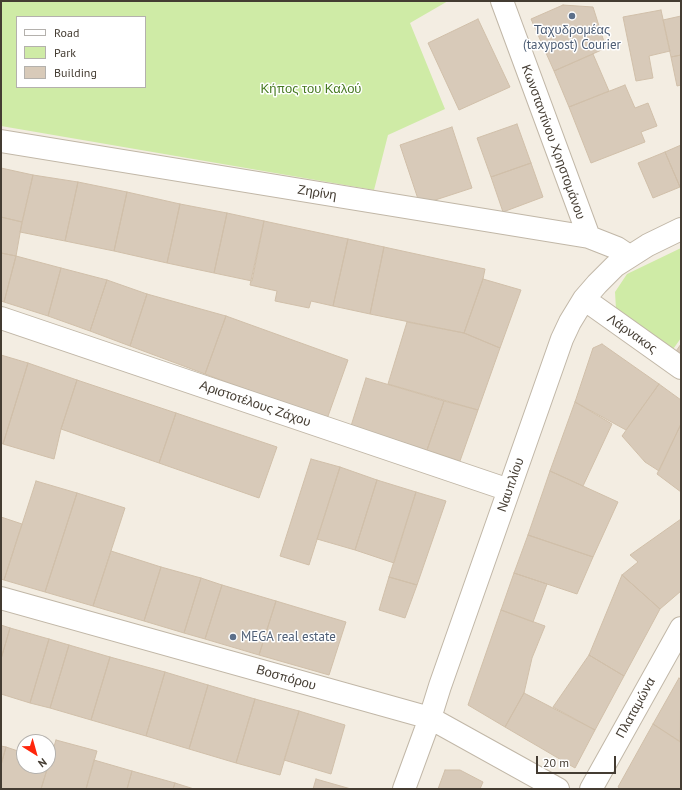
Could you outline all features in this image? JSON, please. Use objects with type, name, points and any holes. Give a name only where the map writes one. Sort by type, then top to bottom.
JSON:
[{"type":"street","name":"Κωνσταντίνου Χρηστομάνου","points":[[502,1],[589,238]]},
{"type":"street","name":"Ζηρίνη","points":[[1,141],[589,238],[617,248],[629,256]]},
{"type":"street","name":"Ναυπλίου","points":[[404,789],[562,339],[576,311],[584,299],[606,274],[629,256],[659,238],[681,229]]},
{"type":"street","name":"Λάρνακος","points":[[584,299],[681,368]]},
{"type":"street","name":"Αριστοτέλους Ζάχου","points":[[1,318],[509,490]]},
{"type":"street","name":"Βοσπόρου","points":[[1,598],[430,718],[558,789]]},
{"type":"street","name":"Πλαταμώνα","points":[[591,789],[681,628]]},
{"type":"green space","name":"Κήπος του Καλού","points":[[1,1],[448,1],[410,23],[445,109],[388,135],[374,190],[1,126]]},
{"type":"green space","points":[[681,248],[681,338],[671,352],[616,309],[615,292],[627,274]]},
{"type":"building","points":[[563,5],[593,7],[606,48],[554,71],[531,19]]},
{"type":"building","points":[[661,10],[670,51],[649,56],[653,78],[636,81],[623,17]]},
{"type":"building","points":[[681,16],[681,55],[671,57],[663,20]]},
{"type":"building","points":[[478,19],[510,87],[459,110],[428,43]]},
{"type":"building","points":[[593,54],[609,91],[569,107],[554,71]]},
{"type":"building","points":[[681,55],[681,85],[677,86],[671,57]]},
{"type":"building","points":[[625,85],[635,108],[648,103],[657,126],[641,132],[645,142],[591,163],[569,107]]},
{"type":"building","points":[[517,124],[531,163],[491,177],[477,138]]},
{"type":"building","points":[[452,127],[472,188],[420,205],[400,145]]},
{"type":"building","points":[[681,145],[681,187],[680,187],[665,152]]},
{"type":"building","points":[[665,152],[680,187],[653,198],[638,163]]},
{"type":"building","points":[[531,163],[543,197],[503,212],[491,177]]},
{"type":"building","points":[[1,168],[33,175],[22,222],[1,217]]},
{"type":"building","points":[[33,175],[78,182],[65,241],[20,232]]},
{"type":"building","points":[[78,182],[127,192],[114,251],[65,241]]},
{"type":"building","points":[[127,192],[180,204],[167,263],[114,251]]},
{"type":"building","points":[[180,204],[227,213],[214,273],[167,263]]},
{"type":"building","points":[[227,213],[264,221],[252,281],[214,273]]},
{"type":"building","points":[[1,217],[22,222],[16,256],[1,253]]},
{"type":"building","points":[[264,221],[348,239],[333,306],[311,301],[309,308],[275,301],[277,291],[250,285]]},
{"type":"building","points":[[348,239],[384,247],[370,314],[333,306]]},
{"type":"building","points":[[384,247],[485,269],[483,279],[464,333],[370,314]]},
{"type":"building","points":[[1,253],[16,256],[4,302],[1,301]]},
{"type":"building","points":[[16,256],[61,268],[48,316],[4,302]]},
{"type":"building","points":[[61,268],[107,280],[90,331],[48,316]]},
{"type":"building","points":[[483,279],[521,290],[500,348],[464,333]]},
{"type":"building","points":[[107,280],[147,294],[130,346],[90,331]]},
{"type":"building","points":[[147,294],[226,316],[205,374],[130,346]]},
{"type":"building","points":[[226,316],[348,360],[327,419],[205,374]]},
{"type":"building","points":[[407,322],[464,333],[500,348],[478,410],[388,384]]},
{"type":"building","points":[[602,344],[659,384],[626,430],[575,402],[593,348]]},
{"type":"building","points":[[681,344],[681,359],[674,354]]},
{"type":"building","points":[[1,355],[28,363],[3,444],[1,443]]},
{"type":"building","points":[[28,363],[77,380],[61,429],[54,459],[3,444]]},
{"type":"building","points":[[366,378],[444,401],[427,450],[351,426]]},
{"type":"building","points":[[77,380],[176,413],[159,463],[61,429]]},
{"type":"building","points":[[659,384],[681,400],[681,424],[659,471],[645,462],[622,436]]},
{"type":"building","points":[[444,401],[478,410],[460,461],[427,450]]},
{"type":"building","points":[[575,402],[612,424],[583,486],[550,471]]},
{"type":"building","points":[[176,413],[277,447],[259,498],[159,463]]},
{"type":"building","points":[[681,424],[681,492],[657,474]]},
{"type":"building","points":[[311,459],[340,467],[309,565],[280,556]]},
{"type":"building","points":[[340,467],[377,480],[355,550],[317,539]]},
{"type":"building","points":[[550,471],[618,502],[593,557],[528,535]]},
{"type":"building","points":[[377,480],[416,492],[394,563],[355,550]]},
{"type":"building","points":[[36,481],[77,493],[45,592],[4,580]]},
{"type":"building","points":[[416,492],[446,501],[417,585],[389,577]]},
{"type":"building","points":[[77,493],[125,508],[93,606],[45,592]]},
{"type":"building","points":[[1,517],[22,524],[4,580],[1,579]]},
{"type":"building","points":[[681,519],[681,591],[660,609],[622,575],[638,562],[630,555]]},
{"type":"building","points":[[528,535],[593,557],[577,594],[514,573]]},
{"type":"building","points":[[111,551],[161,567],[144,621],[93,606]]},
{"type":"building","points":[[161,567],[201,578],[184,633],[144,621]]},
{"type":"building","points":[[514,573],[547,584],[533,622],[501,610]]},
{"type":"building","points":[[622,575],[660,609],[624,676],[589,655]]},
{"type":"building","points":[[389,577],[417,585],[405,618],[379,610]]},
{"type":"building","points":[[201,578],[222,585],[205,639],[184,633]]},
{"type":"building","points":[[222,585],[276,601],[259,655],[205,639]]},
{"type":"building","points":[[276,601],[346,622],[329,675],[259,655]]},
{"type":"building","points":[[501,610],[545,626],[532,658],[524,693],[505,727],[468,705]]},
{"type":"building","points":[[1,625],[10,628],[1,659]]},
{"type":"building","points":[[10,628],[49,639],[30,703],[1,694],[1,659]]},
{"type":"building","points":[[49,639],[69,645],[50,708],[30,703]]},
{"type":"building","points":[[69,645],[110,657],[91,720],[50,708]]},
{"type":"building","points":[[589,655],[624,676],[595,730],[553,707]]},
{"type":"building","points":[[110,657],[165,672],[146,736],[91,720]]},
{"type":"building","points":[[165,672],[208,685],[189,749],[146,736]]},
{"type":"building","points":[[679,678],[681,680],[680,742],[653,724]]},
{"type":"building","points":[[208,685],[255,699],[236,763],[189,749]]},
{"type":"building","points":[[524,693],[595,730],[575,768],[505,727]]},
{"type":"building","points":[[255,699],[299,711],[280,775],[236,763]]},
{"type":"building","points":[[299,711],[345,725],[331,774],[284,760]]},
{"type":"building","points":[[653,724],[681,742],[681,789],[621,789],[618,787]]},
{"type":"building","points":[[56,740],[97,751],[86,789],[41,789],[46,774],[56,774]]},
{"type":"building","points":[[1,746],[6,747],[1,765]]},
{"type":"building","points":[[6,747],[16,750],[16,774],[46,774],[41,789],[1,789],[1,765]]},
{"type":"building","points":[[94,760],[132,771],[127,789],[86,789]]},
{"type":"building","points":[[445,770],[460,770],[483,782],[480,789],[438,789]]},
{"type":"building","points":[[132,771],[175,783],[173,789],[127,789]]},
{"type":"building","points":[[316,779],[351,789],[313,789]]},
{"type":"building","points":[[175,783],[194,789],[173,789]]},
{"type":"place","name":"Ταχυδρομέας (taxypost) Courier","points":[[572,16]]},
{"type":"place","name":"MEGA real estate","points":[[233,637]]}]
